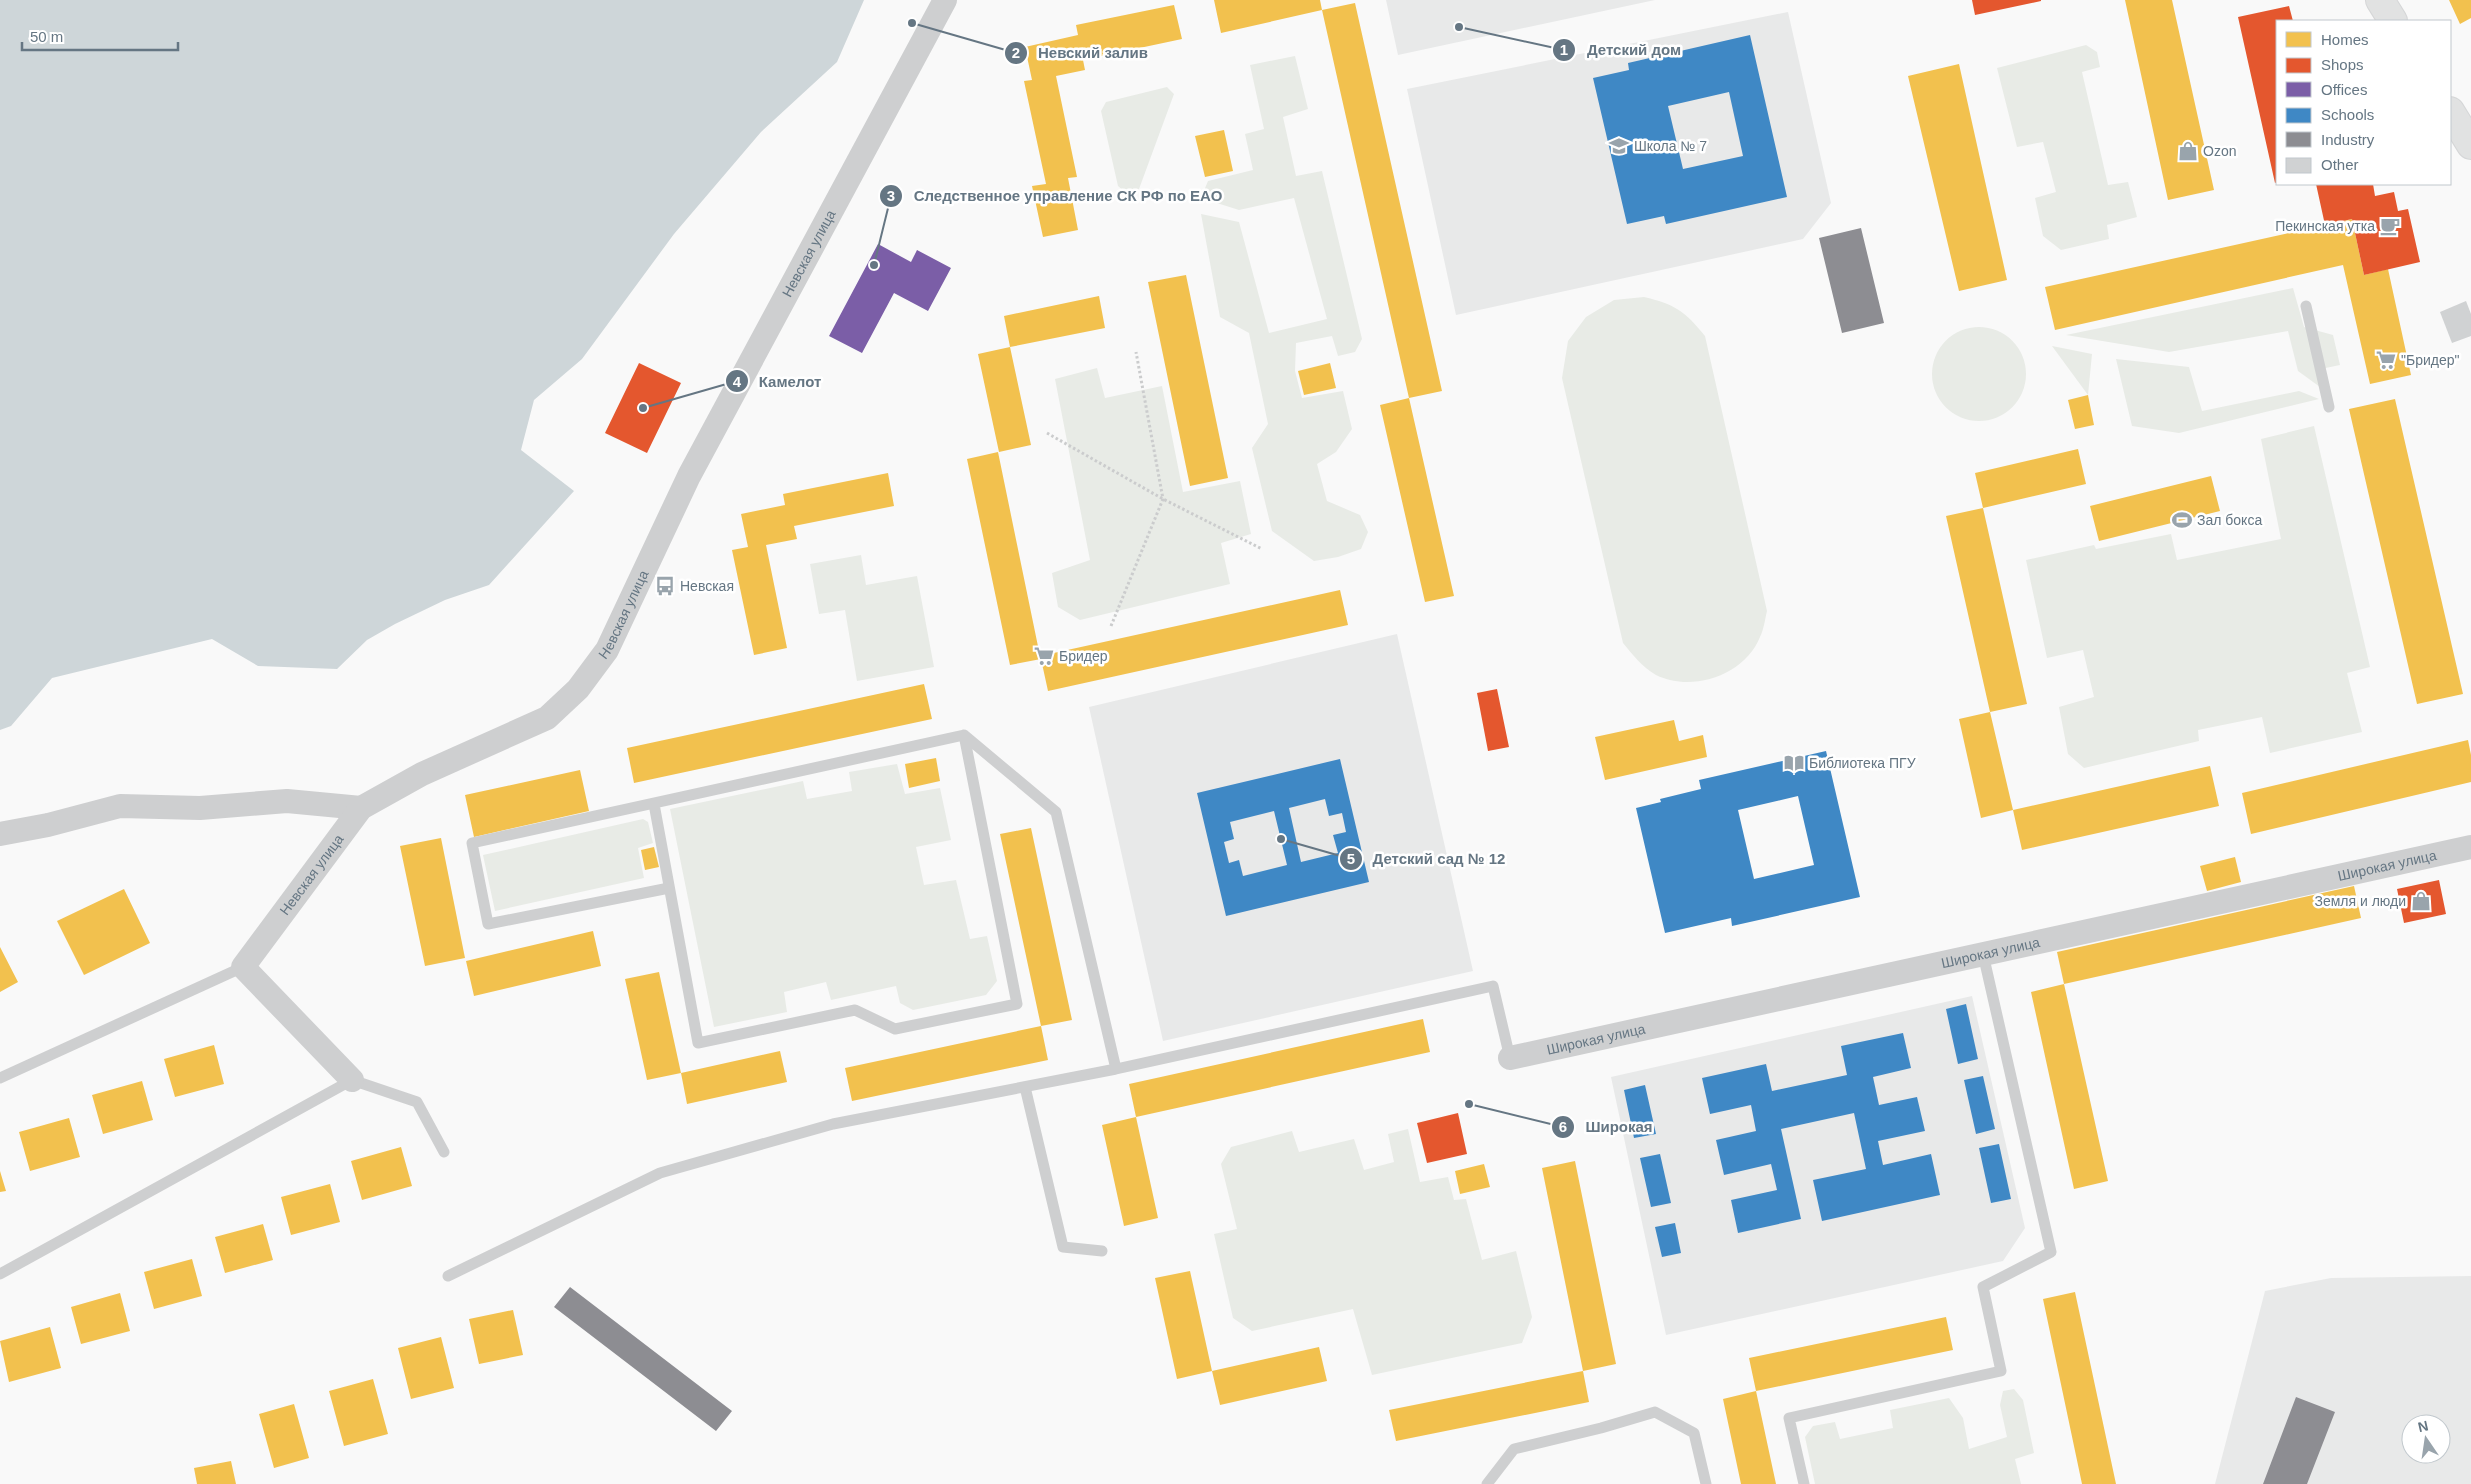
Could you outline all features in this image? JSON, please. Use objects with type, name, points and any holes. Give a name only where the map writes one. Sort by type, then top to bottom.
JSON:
[{"type":"main road","points":[[2380,0],[2392,20]]},
{"type":"main road","points":[[2451,113],[2471,145]]},
{"type":"street","name":"Невская улица","points":[[243,967],[361,808],[422,774],[547,718],[578,689],[607,650],[689,476],[945,0]]},
{"type":"street","points":[[0,834],[48,825],[120,806],[200,808],[287,801],[361,808]]},
{"type":"street","name":"Широкая улица","points":[[1510,1058],[2471,847]]},
{"type":"street","points":[[243,967],[352,1080]]},
{"type":"lane","points":[[2306,306],[2329,407]]},
{"type":"lane","points":[[654,804],[698,1043],[855,1010],[895,1029],[1018,1004],[964,735]]},
{"type":"lane","points":[[669,888],[488,924],[472,843],[964,735]]},
{"type":"lane","points":[[964,735],[1056,812],[1116,1069]]},
{"type":"lane","points":[[1804,1484],[1789,1418],[2001,1371],[1983,1287],[2051,1252],[1984,954]]},
{"type":"lane","points":[[0,1078],[243,967]]},
{"type":"lane","points":[[448,1276],[660,1173],[833,1124],[1116,1069],[1493,986],[1510,1058]]},
{"type":"lane","points":[[0,1274],[352,1080],[416,1102],[444,1152]]},
{"type":"lane","points":[[1026,1086],[1063,1247],[1102,1251]]},
{"type":"lane","points":[[1487,1484],[1514,1449],[1600,1428],[1655,1412],[1694,1432],[1706,1484]]},
{"type":"path","points":[[1111,626],[1163,498],[1136,352]]},
{"type":"path","points":[[1047,433],[1163,498],[1262,549]]},
{"type":"shaded area","points":[[0,0],[864,0],[837,62],[761,132],[674,234],[582,359],[534,400],[521,450],[574,491],[489,585],[445,600],[395,624],[367,640],[337,669],[258,666],[212,639],[52,678],[11,726],[0,730]]},
{"type":"shaded area","points":[[1386,0],[1655,0],[1398,55]]},
{"type":"shaded area","name":"Школа № 7","points":[[1788,12],[1831,203],[1803,239],[1456,315],[1407,89]]},
{"type":"shaded area","points":[[2086,45],[2097,52],[2100,67],[2082,72],[2108,185],[2128,182],[2137,217],[2107,225],[2109,239],[2061,250],[2043,236],[2035,198],[2056,192],[2043,142],[2017,147],[1997,68]]},
{"type":"shaded area","points":[[1295,56],[1308,109],[1283,117],[1296,176],[1322,171],[1362,339],[1355,352],[1338,356],[1332,336],[1296,343],[1295,371],[1302,398],[1343,391],[1352,429],[1336,452],[1317,464],[1327,501],[1360,515],[1368,532],[1361,549],[1338,557],[1314,561],[1272,531],[1252,448],[1268,424],[1249,333],[1220,317],[1201,214],[1239,222],[1269,333],[1327,319],[1294,198],[1239,210],[1201,198],[1208,181],[1253,170],[1245,134],[1264,129],[1250,65]]},
{"type":"shaded area","points":[[1167,87],[1174,94],[1139,189],[1126,193],[1118,186],[1101,111],[1106,102]]},
{"type":"shaded area","points":[[2293,288],[2304,327],[2333,335],[2340,365],[2316,370],[2320,387],[2298,371],[2288,331],[2169,352],[2066,335]]},
{"type":"shaded area","points":[[1644,297],[1678,310],[1691,320],[1705,336],[1767,611],[1760,637],[1753,650],[1742,662],[1716,677],[1701,681],[1685,682],[1670,680],[1656,675],[1642,665],[1623,643],[1562,378],[1568,341],[1586,317],[1614,300]]},
{"type":"shaded area","points":[[1979,327],[1997,331],[2012,341],[2022,356],[2026,374],[2022,392],[2012,407],[1997,417],[1979,421],[1961,417],[1946,407],[1936,392],[1932,374],[1936,356],[1946,341],[1961,331]]},
{"type":"shaded area","points":[[2052,346],[2092,354],[2088,395]]},
{"type":"shaded area","points":[[2116,359],[2189,367],[2202,411],[2299,391],[2319,399],[2179,433],[2132,426]]},
{"type":"shaded area","points":[[1097,368],[1105,398],[1162,386],[1183,492],[1240,481],[1251,534],[1221,543],[1230,584],[1080,620],[1058,607],[1052,573],[1090,560],[1055,379]]},
{"type":"shaded area","points":[[2314,426],[2370,667],[2347,673],[2362,732],[2270,753],[2262,717],[2198,730],[2199,741],[2084,768],[2068,754],[2059,707],[2094,697],[2083,650],[2047,658],[2026,560],[2094,545],[2096,549],[2171,534],[2177,560],[2281,539],[2261,439]]},
{"type":"shaded area","points":[[861,555],[866,585],[917,576],[934,667],[857,681],[845,610],[819,614],[810,564]]},
{"type":"shaded area","points":[[1397,634],[1473,971],[1163,1041],[1089,707]]},
{"type":"shaded area","points":[[897,764],[905,794],[940,788],[951,840],[916,847],[924,885],[956,880],[970,939],[987,936],[997,981],[986,995],[913,1010],[900,1003],[896,986],[831,1000],[826,982],[784,992],[787,1012],[714,1027],[670,809],[803,781],[807,799],[852,791],[849,772]]},
{"type":"shaded area","points":[[643,819],[648,822],[653,843],[638,848],[644,878],[495,911],[483,855]]},
{"type":"shaded area","points":[[1972,996],[2025,1228],[2003,1261],[1666,1335],[1611,1077]]},
{"type":"shaded area","points":[[1408,1129],[1420,1182],[1448,1177],[1454,1200],[1466,1199],[1482,1260],[1516,1251],[1532,1317],[1522,1343],[1372,1375],[1353,1309],[1252,1331],[1233,1318],[1214,1234],[1237,1229],[1221,1164],[1231,1147],[1292,1131],[1299,1152],[1354,1139],[1364,1170],[1394,1162],[1388,1134]]},
{"type":"shaded area","points":[[2471,1276],[2471,1484],[2215,1484],[2265,1291],[2331,1278]]},
{"type":"shaded area","points":[[2014,1389],[2023,1400],[2034,1453],[2015,1459],[2021,1484],[1815,1484],[1805,1437],[1813,1426],[1835,1422],[1840,1439],[1893,1428],[1890,1410],[1949,1398],[1963,1418],[1969,1449],[2007,1437],[2000,1405],[2003,1391]]},
{"type":"building: Homes","points":[[1214,0],[1320,0],[1322,10],[1221,33]]},
{"type":"building: Homes","points":[[2125,0],[2172,0],[2214,190],[2168,200]]},
{"type":"building: Homes","points":[[2449,0],[2471,0],[2471,18],[2460,24]]},
{"type":"building: Homes","points":[[1355,3],[1442,391],[1409,398],[1322,10]]},
{"type":"building: Homes","points":[[1174,5],[1182,39],[1083,60],[1085,70],[1056,76],[1077,177],[1068,178],[1078,230],[1043,237],[1032,186],[1046,184],[1024,81],[1032,80],[1025,47],[1078,35],[1076,25]]},
{"type":"building: Homes","points":[[1959,64],[2007,280],[1959,291],[1908,76]]},
{"type":"building: Homes","points":[[1224,130],[1233,171],[1205,177],[1195,136]]},
{"type":"building: Homes","points":[[2352,219],[2364,275],[2388,269],[2411,375],[2370,384],[2343,265],[2055,330],[2045,287]]},
{"type":"building: Homes","points":[[1186,275],[1228,478],[1190,486],[1148,282]]},
{"type":"building: Homes","points":[[1099,296],[1105,328],[1010,347],[1004,316]]},
{"type":"building: Homes","points":[[1010,347],[1031,445],[999,452],[978,354]]},
{"type":"building: Homes","points":[[1330,363],[1336,388],[1304,395],[1298,371]]},
{"type":"building: Homes","points":[[2088,395],[2094,425],[2075,429],[2068,400]]},
{"type":"building: Homes","points":[[1409,398],[1454,596],[1425,602],[1380,405]]},
{"type":"building: Homes","points":[[2395,399],[2463,694],[2417,704],[2349,409]]},
{"type":"building: Homes","points":[[2078,449],[2086,484],[1983,508],[1975,473]]},
{"type":"building: Homes","points":[[998,452],[1040,656],[1340,590],[1348,625],[1048,691],[1041,659],[1010,665],[967,459]]},
{"type":"building: Homes","points":[[888,473],[894,506],[794,526],[797,539],[766,545],[787,648],[754,655],[732,550],[748,547],[741,514],[785,505],[783,494]]},
{"type":"building: Homes","points":[[2211,476],[2220,511],[2099,541],[2090,506]]},
{"type":"building: Homes","points":[[1983,508],[2027,704],[1990,712],[1946,516]]},
{"type":"building: Homes","points":[[924,684],[932,719],[634,783],[627,748]]},
{"type":"building: Homes","points":[[1990,712],[2013,810],[1981,818],[1959,719]]},
{"type":"building: Homes","points":[[1674,720],[1679,741],[1703,735],[1707,757],[1605,780],[1595,737]]},
{"type":"building: Homes","points":[[2468,740],[2471,755],[2471,782],[2251,834],[2242,793]]},
{"type":"building: Homes","points":[[936,758],[940,781],[909,788],[905,764]]},
{"type":"building: Homes","points":[[2210,766],[2219,806],[2022,850],[2013,810]]},
{"type":"building: Homes","points":[[580,770],[589,811],[474,837],[465,795]]},
{"type":"building: Homes","points":[[1031,828],[1072,1020],[1041,1026],[1000,834]]},
{"type":"building: Homes","points":[[441,838],[465,958],[425,966],[400,846]]},
{"type":"building: Homes","points":[[654,847],[659,867],[645,870],[641,850]]},
{"type":"building: Homes","points":[[2235,857],[2241,882],[2207,891],[2200,866]]},
{"type":"building: Homes","points":[[2354,886],[2361,918],[2064,984],[2057,952]]},
{"type":"building: Homes","points":[[124,889],[150,943],[84,975],[57,921]]},
{"type":"building: Homes","points":[[593,931],[601,966],[474,996],[466,961]]},
{"type":"building: Homes","points":[[0,947],[18,982],[0,992]]},
{"type":"building: Homes","points":[[659,972],[681,1073],[647,1080],[625,979]]},
{"type":"building: Homes","points":[[2064,984],[2108,1181],[2074,1189],[2031,992]]},
{"type":"building: Homes","points":[[1423,1019],[1430,1052],[1136,1117],[1129,1084]]},
{"type":"building: Homes","points":[[1041,1026],[1048,1060],[852,1101],[845,1068]]},
{"type":"building: Homes","points":[[214,1045],[224,1084],[175,1097],[164,1059]]},
{"type":"building: Homes","points":[[780,1051],[787,1082],[687,1104],[681,1073]]},
{"type":"building: Homes","points":[[142,1081],[153,1120],[103,1134],[92,1095]]},
{"type":"building: Homes","points":[[1136,1117],[1158,1218],[1124,1226],[1102,1125]]},
{"type":"building: Homes","points":[[69,1118],[80,1157],[30,1171],[19,1132]]},
{"type":"building: Homes","points":[[401,1147],[412,1186],[362,1200],[351,1161]]},
{"type":"building: Homes","points":[[1575,1161],[1616,1364],[1583,1371],[1542,1168]]},
{"type":"building: Homes","points":[[1484,1164],[1490,1187],[1460,1194],[1455,1171]]},
{"type":"building: Homes","points":[[0,1171],[6,1191],[0,1192]]},
{"type":"building: Homes","points":[[330,1184],[340,1222],[291,1235],[281,1197]]},
{"type":"building: Homes","points":[[263,1224],[273,1260],[225,1273],[215,1237]]},
{"type":"building: Homes","points":[[192,1259],[202,1296],[154,1309],[144,1272]]},
{"type":"building: Homes","points":[[1190,1271],[1212,1371],[1177,1379],[1155,1278]]},
{"type":"building: Homes","points":[[2075,1292],[2116,1484],[2082,1484],[2043,1299]]},
{"type":"building: Homes","points":[[120,1293],[130,1331],[81,1344],[71,1307]]},
{"type":"building: Homes","points":[[513,1310],[523,1355],[479,1364],[469,1319]]},
{"type":"building: Homes","points":[[1946,1317],[1953,1350],[1756,1391],[1749,1358]]},
{"type":"building: Homes","points":[[50,1327],[61,1368],[9,1382],[0,1341]]},
{"type":"building: Homes","points":[[441,1337],[454,1388],[411,1399],[398,1348]]},
{"type":"building: Homes","points":[[1319,1347],[1327,1381],[1220,1405],[1212,1371]]},
{"type":"building: Homes","points":[[1583,1371],[1589,1402],[1396,1441],[1389,1410]]},
{"type":"building: Homes","points":[[373,1379],[388,1434],[344,1446],[329,1391]]},
{"type":"building: Homes","points":[[1756,1391],[1776,1484],[1741,1484],[1723,1399]]},
{"type":"building: Homes","points":[[294,1404],[309,1458],[274,1468],[259,1414]]},
{"type":"building: Homes","points":[[231,1461],[236,1484],[197,1484],[194,1468]]},
{"type":"building: Shops","points":[[1972,0],[2041,0],[2041,1],[1975,15]]},
{"type":"building: Shops","points":[[2289,6],[2293,20],[2276,20],[2275,183],[2238,17]]},
{"type":"building: Shops","points":[[2316,185],[2373,185],[2375,196],[2394,192],[2398,211],[2408,209],[2420,262],[2364,275],[2352,219],[2325,225]]},
{"type":"building: Shops","points":[[639,363],[681,383],[647,453],[605,433]]},
{"type":"building: Shops","points":[[1497,689],[1509,747],[1488,751],[1477,693]]},
{"type":"building: Shops","name":"Земля и люди","points":[[2439,880],[2446,914],[2404,923],[2397,889]]},
{"type":"building: Shops","points":[[1458,1113],[1467,1154],[1427,1163],[1417,1123]]},
{"type":"building: Offices","points":[[878,244],[911,262],[917,250],[951,268],[928,311],[894,293],[862,353],[829,336]]},
{"type":"building: Schools","points":[[1750,35],[1787,197],[1666,224],[1664,216],[1627,224],[1593,78],[1629,70],[1628,63]],"holes":[[[1729,92],[1743,156],[1683,169],[1668,106]]]},
{"type":"building: Schools","points":[[1826,751],[1860,897],[1732,926],[1731,918],[1665,933],[1636,808],[1661,802],[1660,799],[1701,789],[1699,780]],"holes":[[[1798,796],[1814,865],[1754,879],[1738,810]]]},
{"type":"building: Schools","points":[[1340,759],[1369,882],[1226,916],[1197,793]],"holes":[[[1325,799],[1329,816],[1342,813],[1346,832],[1333,835],[1338,853],[1301,862],[1289,808]],[[1274,811],[1287,865],[1243,876],[1239,860],[1229,863],[1224,842],[1234,839],[1230,822]]]},
{"type":"building: Schools","points":[[1966,1004],[1978,1059],[1958,1064],[1946,1009]]},
{"type":"building: Schools","points":[[1903,1033],[1911,1068],[1873,1077],[1879,1105],[1917,1097],[1925,1131],[1878,1141],[1883,1165],[1931,1154],[1940,1195],[1822,1221],[1813,1180],[1866,1169],[1854,1113],[1781,1129],[1801,1219],[1738,1233],[1731,1200],[1777,1190],[1771,1164],[1724,1175],[1716,1140],[1756,1131],[1751,1105],[1710,1114],[1702,1078],[1766,1064],[1772,1091],[1847,1075],[1841,1046]]},
{"type":"building: Schools","points":[[1983,1076],[1995,1129],[1976,1134],[1964,1080]]},
{"type":"building: Schools","points":[[1645,1085],[1656,1134],[1634,1138],[1624,1090]]},
{"type":"building: Schools","points":[[1999,1144],[2011,1199],[1991,1203],[1979,1148]]},
{"type":"building: Schools","points":[[1660,1154],[1671,1203],[1651,1207],[1640,1158]]},
{"type":"building: Schools","points":[[1675,1223],[1681,1253],[1662,1257],[1655,1227]]},
{"type":"building: Industry","points":[[1861,228],[1884,323],[1842,333],[1819,238]]},
{"type":"building: Industry","points":[[570,1287],[732,1411],[716,1431],[554,1307]]},
{"type":"building: Industry","points":[[2296,1397],[2335,1412],[2307,1484],[2263,1484]]},
{"type":"building: Other","points":[[2466,301],[2471,314],[2471,336],[2452,343],[2440,312]]},
{"type":"place","name":"Невский залив","points":[[912,23]]},
{"type":"place","name":"Детский дом","points":[[1459,27]]},
{"type":"place","name":"Школа № 7","points":[[1619,146]]},
{"type":"place","name":"Ozon","points":[[2188,151]]},
{"type":"place","name":"Пекинская утка","points":[[2390,226]]},
{"type":"place","name":"Следственное управление СК РФ по ЕАО","points":[[874,265]]},
{"type":"place","name":"\"Бридер\"","points":[[2386,360]]},
{"type":"place","name":"Камелот","points":[[643,408]]},
{"type":"place","name":"Зал бокса","points":[[2182,520]]},
{"type":"place","name":"Невская","points":[[665,586]]},
{"type":"place","name":"Бридер","points":[[1044,656]]},
{"type":"place","name":"Библиотека ПГУ","points":[[1794,763]]},
{"type":"place","name":"Детский сад № 12","points":[[1281,839]]},
{"type":"place","name":"Земля и люди","points":[[2421,901]]},
{"type":"place","name":"Широкая","points":[[1469,1104]]}]
